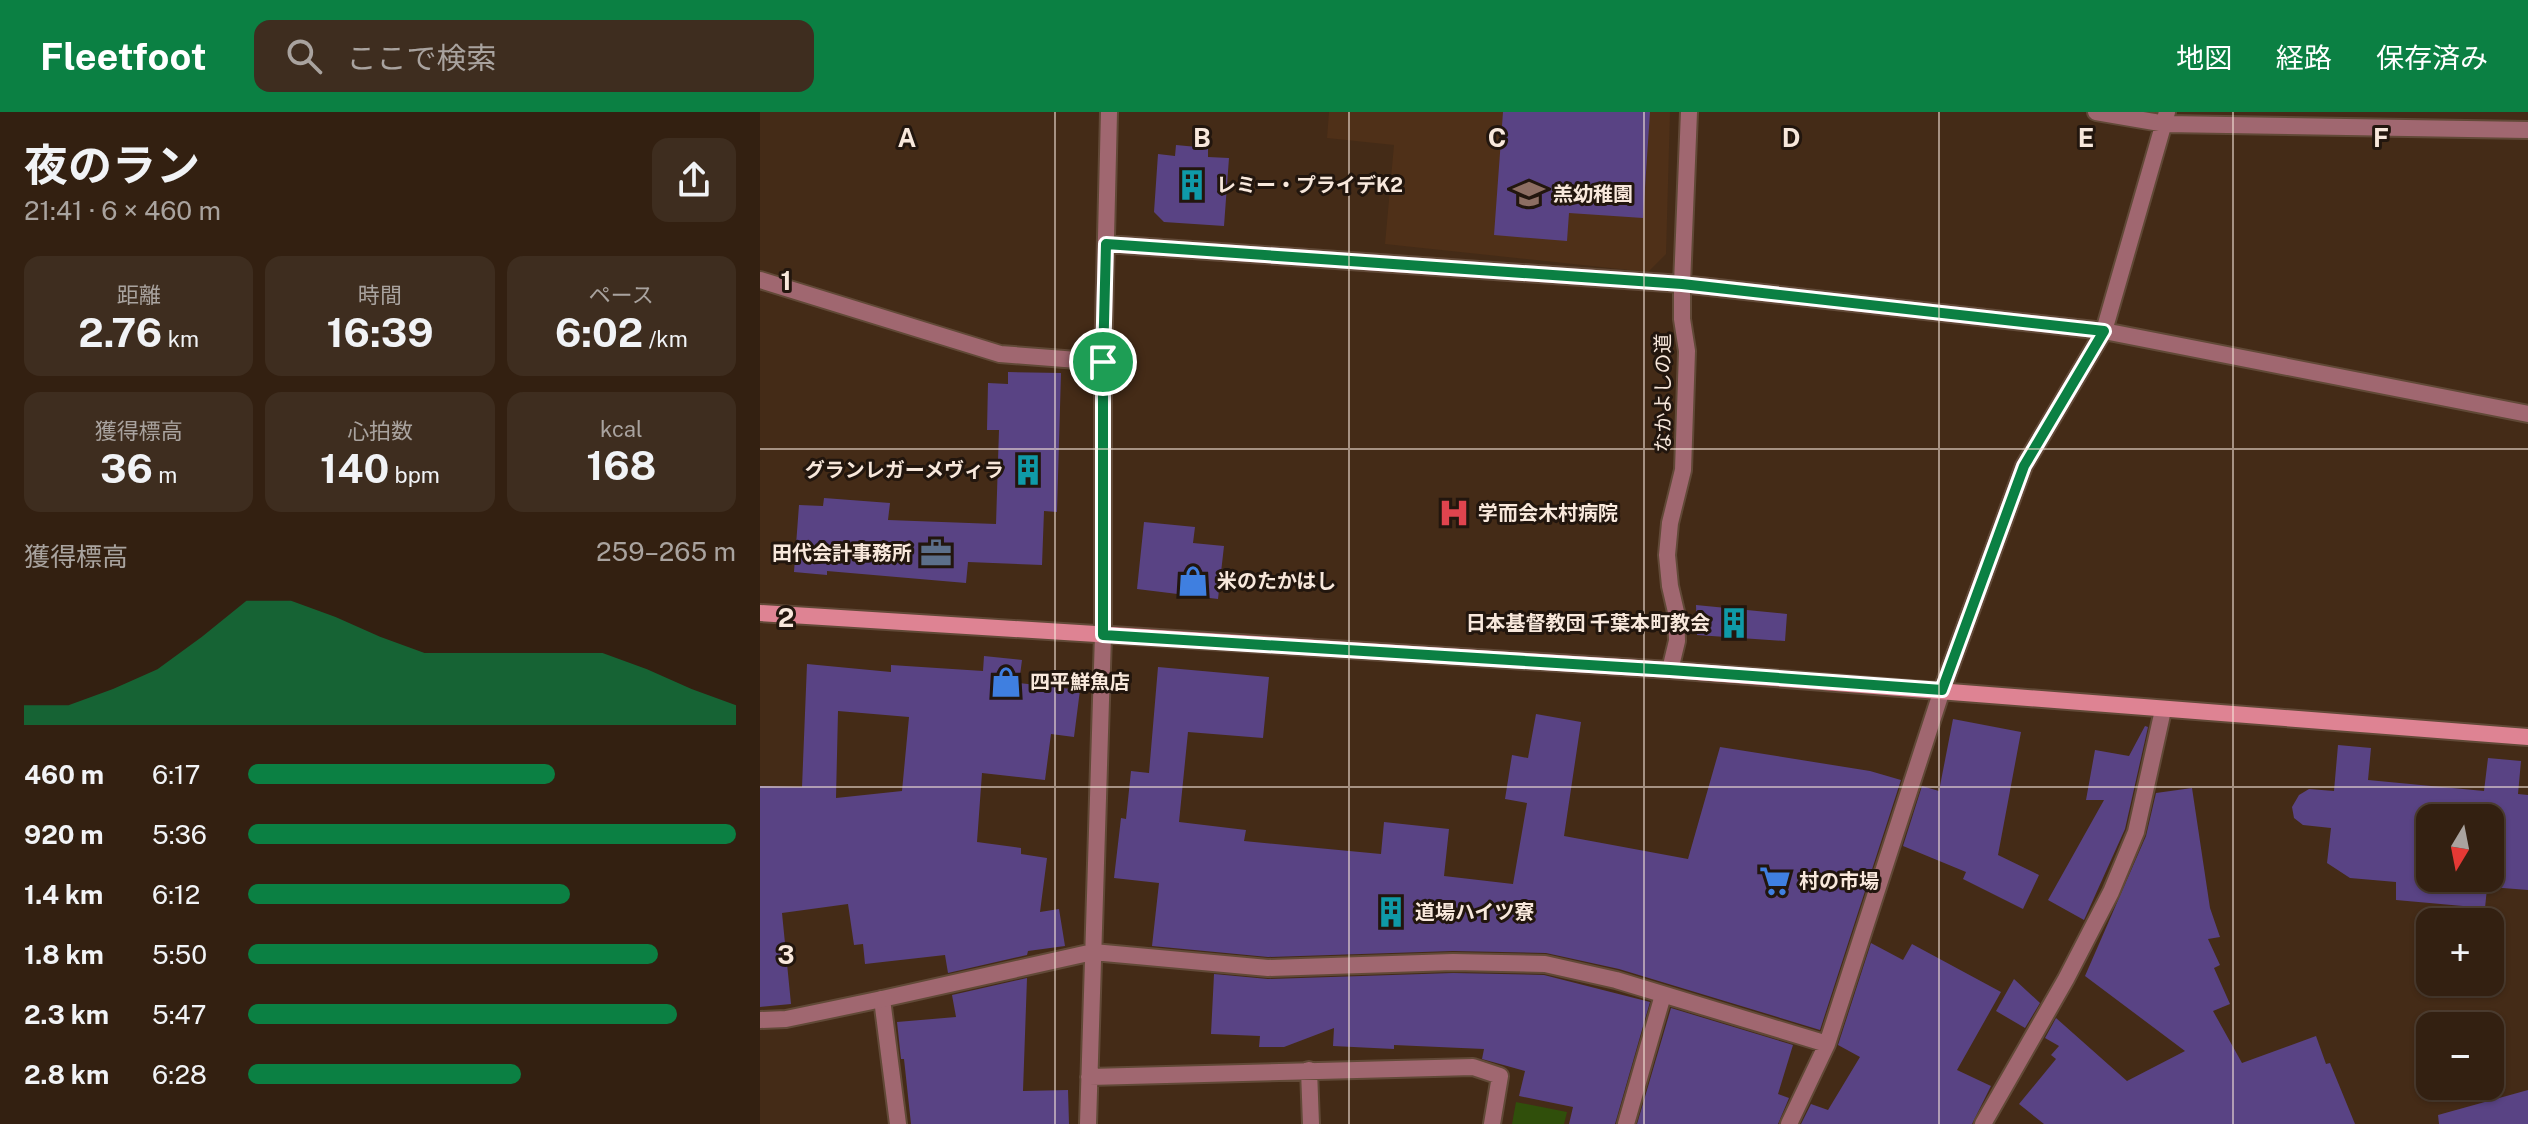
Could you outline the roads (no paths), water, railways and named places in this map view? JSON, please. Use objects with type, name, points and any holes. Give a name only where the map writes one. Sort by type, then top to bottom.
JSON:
[{"type":"street","points":[[1088,1124],[1103,635],[1103,362],[1109,112]]},
{"type":"street","name":"なかよしの道","points":[[1670,670],[1677,641],[1667,555],[1670,523],[1683,470],[1687,351],[1682,319],[1682,284],[1689,112]]},
{"type":"street","points":[[2096,112],[2166,118],[2318,119],[2528,130]]},
{"type":"street","points":[[1789,1124],[1827,1044],[1942,690],[2024,466],[2104,331],[2166,118]]},
{"type":"street","points":[[1106,244],[1682,284],[2104,331],[2528,414]]},
{"type":"street","points":[[760,280],[1000,354],[1103,362]]},
{"type":"street","points":[[760,613],[1670,670],[2528,737]]},
{"type":"street","points":[[1983,1124],[2066,979],[2111,892],[2136,832],[2163,710]]},
{"type":"street","points":[[760,1020],[786,1019],[1093,952],[1268,968],[1453,962],[1545,964],[1616,980],[1827,1044]]},
{"type":"street","points":[[1626,1124],[1663,995]]},
{"type":"street","points":[[882,999],[898,1124]]},
{"type":"street","points":[[1089,1077],[1473,1067],[1500,1076],[1492,1124]]},
{"type":"street","points":[[1309,1070],[1311,1124]]},
{"type":"place","name":"レミー・プライデK2","points":[[1192,185]]},
{"type":"place","name":"羔幼稚園","points":[[1529,194]]},
{"type":"place","name":"グランレガーメヴィラ","points":[[1028,470]]},
{"type":"place","name":"学而会木村病院","points":[[1454,513]]},
{"type":"place","name":"田代会計事務所","points":[[936,553]]},
{"type":"place","name":"米のたかはし","points":[[1193,581]]},
{"type":"place","name":"日本基督教団 千葉本町教会","points":[[1734,623]]},
{"type":"place","name":"四平鮮魚店","points":[[1006,682]]},
{"type":"place","name":"村の市場","points":[[1775,881]]},
{"type":"place","name":"道場ハイツ寮","points":[[1391,912]]}]
